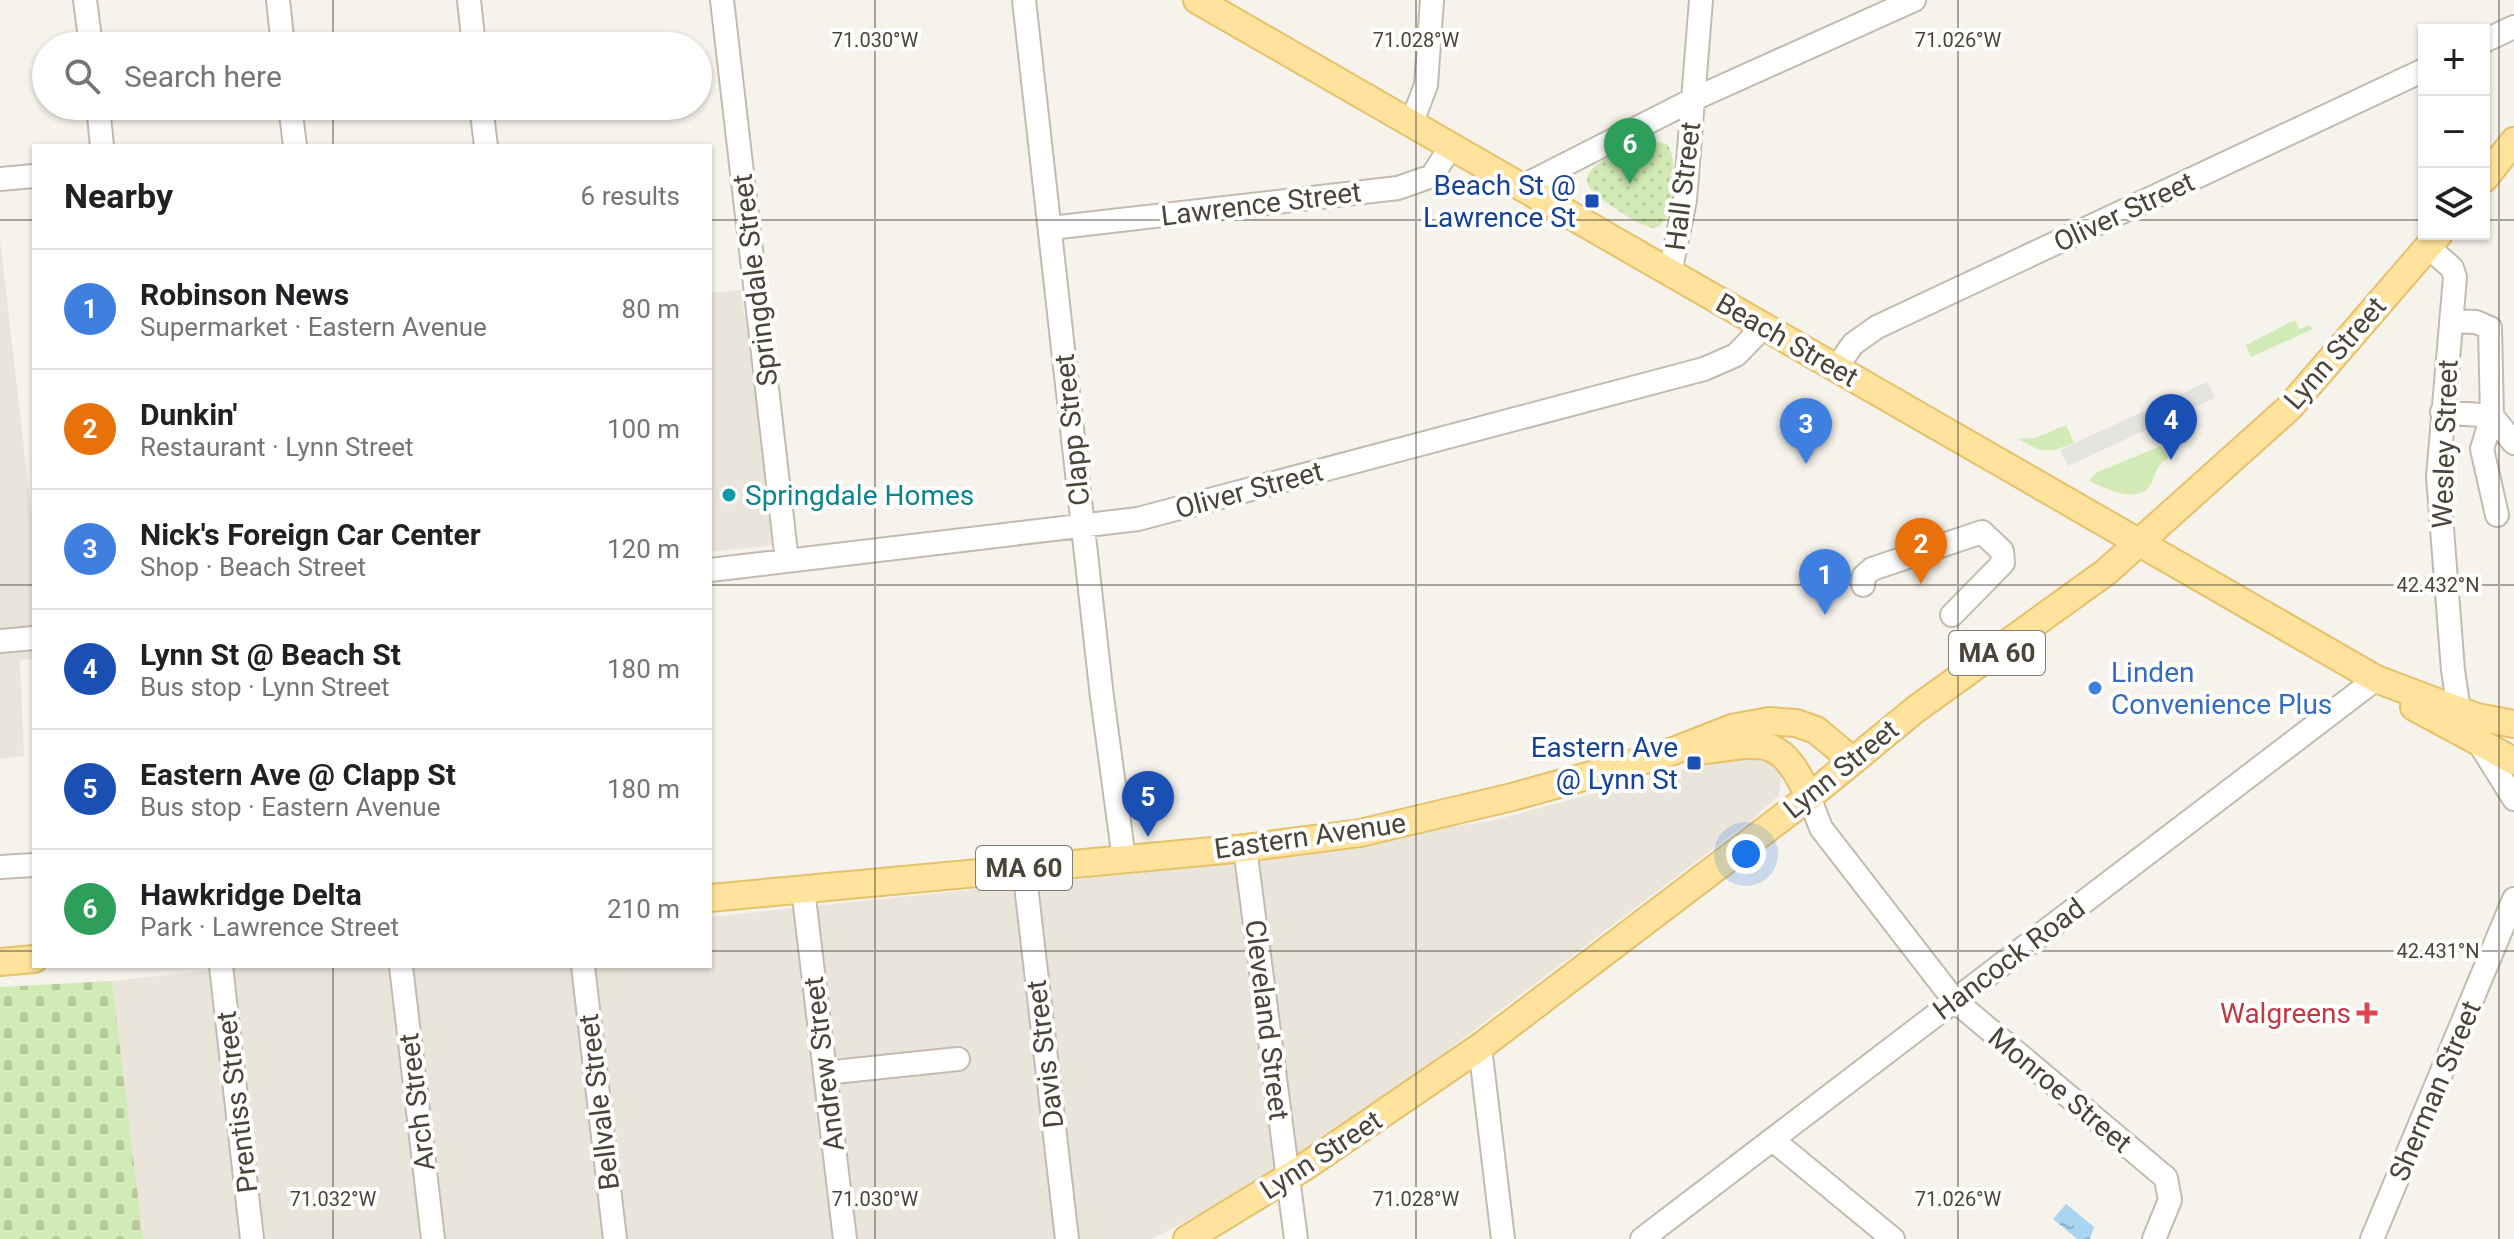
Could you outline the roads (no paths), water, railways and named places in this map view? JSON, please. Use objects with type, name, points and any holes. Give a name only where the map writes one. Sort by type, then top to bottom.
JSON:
[{"type":"main road","name":"Beach Street","points":[[1197,0],[2376,679],[2459,711],[2514,724]]},
{"type":"main road","points":[[2490,171],[2514,141]]},
{"type":"main road","name":"Lynn Street","points":[[1187,1239],[1287,1178],[1480,1047],[2140,544],[2289,408],[2434,241]]},
{"type":"main road","name":"Beach Street","points":[[2376,679],[2398,698],[2514,761]]},
{"type":"main road","name":"Eastern Avenue","points":[[712,898],[1335,837],[1415,821],[1663,755],[1732,728],[1783,722],[1816,730],[1853,761]]},
{"type":"main road","name":"Eastern Avenue","points":[[1663,755],[1756,743],[1771,745],[1795,767],[1809,797]]},
{"type":"main road","points":[[0,962],[32,959]]},
{"type":"street","points":[[85,0],[89,32]]},
{"type":"street","points":[[278,0],[281,32]]},
{"type":"street","points":[[469,0],[472,32]]},
{"type":"street","name":"Springdale Street","points":[[722,0],[787,561]]},
{"type":"street","name":"Clapp Street","points":[[1024,0],[1083,528],[1124,859]]},
{"type":"street","points":[[1412,122],[1426,85],[1432,0]]},
{"type":"street","name":"Hall Street","points":[[1670,273],[1682,226],[1701,0]]},
{"type":"street","points":[[1523,186],[1694,99],[1914,0]]},
{"type":"street","points":[[2490,38],[2514,27]]},
{"type":"street","name":"Oliver Street","points":[[1836,368],[1853,344],[1877,327],[2418,73]]},
{"type":"street","points":[[99,120],[102,144]]},
{"type":"street","points":[[292,120],[295,144]]},
{"type":"street","points":[[483,120],[486,144]]},
{"type":"street","name":"Lawrence Street","points":[[1051,228],[1398,188],[1432,176],[1452,145]]},
{"type":"street","points":[[0,179],[32,176]]},
{"type":"street","name":"Wesley Street","points":[[2434,241],[2454,272],[2442,412],[2439,510],[2459,711],[2514,799]]},
{"type":"street","points":[[2451,321],[2476,322],[2490,328],[2492,416],[2482,449],[2497,515]]},
{"type":"street","name":"Oliver Street","points":[[712,570],[1083,528],[1161,513],[1704,369],[1736,355],[1764,326]]},
{"type":"street","points":[[2442,412],[2492,416],[2514,443]]},
{"type":"street","points":[[1863,585],[1864,576],[1872,569],[1982,532],[2002,551],[2003,563],[1952,615]]},
{"type":"street","points":[[0,641],[32,638]]},
{"type":"street","name":"Hancock Road","points":[[1642,1239],[2376,679]]},
{"type":"street","name":"Monroe Street","points":[[1809,797],[1821,828],[1954,1000],[2162,1175],[2170,1189],[2154,1239]]},
{"type":"street","name":"Cleveland Street","points":[[1245,848],[1296,1239]]},
{"type":"street","points":[[0,867],[32,865]]},
{"type":"street","name":"Davis Street","points":[[1024,868],[1067,1239]]},
{"type":"street","name":"Andrew Street","points":[[803,889],[845,1239]]},
{"type":"street","name":"Sherman Street","points":[[2372,1239],[2514,899]]},
{"type":"street","name":"Prentiss Street","points":[[221,968],[252,1239]]},
{"type":"street","name":"Arch Street","points":[[401,968],[433,1239]]},
{"type":"street","name":"Bellvale Street","points":[[583,968],[615,1239]]},
{"type":"street","points":[[1480,1047],[1503,1239]]},
{"type":"street","points":[[825,1073],[958,1059]]},
{"type":"street","points":[[1773,1140],[1893,1239]]},
{"type":"water","points":[[2066,1204],[2094,1227],[2090,1239],[2077,1239],[2053,1219]]},
{"type":"place","name":"Hawkridge Delta","points":[[1630,184]]},
{"type":"place","name":"Beach St @ Lawrence St","points":[[1592,201]]},
{"type":"place","name":"Lynn St @ Beach St","points":[[2171,460]]},
{"type":"place","name":"Nick's Foreign Car Center","points":[[1806,464]]},
{"type":"place","name":"Springdale Homes","points":[[729,495]]},
{"type":"place","name":"Dunkin'","points":[[1921,584]]},
{"type":"place","name":"Robinson News","points":[[1825,615]]},
{"type":"place","name":"Linden Convenience Plus","points":[[2095,688]]},
{"type":"place","name":"Eastern Ave @ Lynn St","points":[[1694,763]]},
{"type":"place","name":"Eastern Ave @ Clapp St","points":[[1148,837]]},
{"type":"place","name":"Walgreens","points":[[2367,1013]]}]
